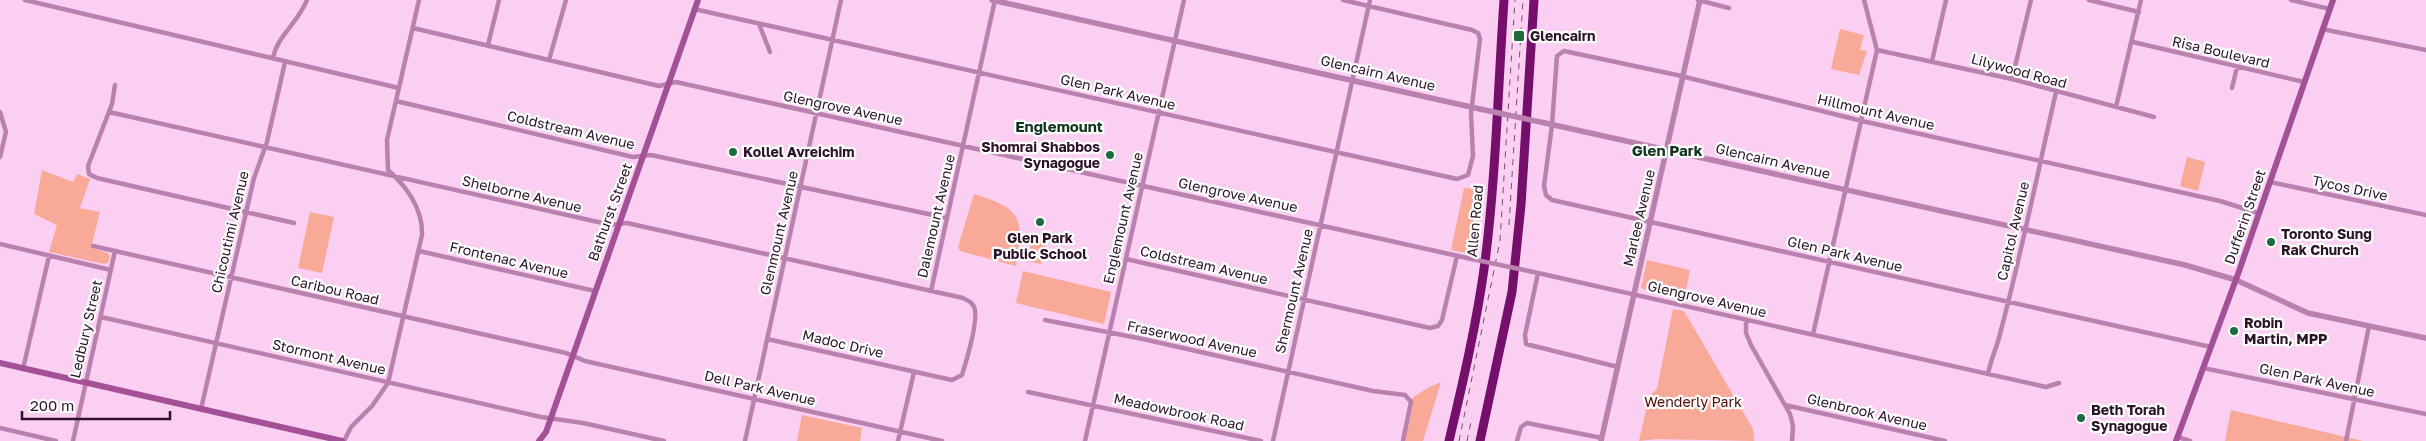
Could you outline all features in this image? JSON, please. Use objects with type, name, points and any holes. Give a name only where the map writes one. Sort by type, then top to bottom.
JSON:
[{"type":"highway","name":"Allen Road","points":[[1449,441],[1461,390],[1485,263],[1491,201],[1504,0]]},
{"type":"highway","points":[[1480,441],[1512,292],[1521,205],[1534,0]]},
{"type":"highway","points":[[1445,441],[1461,390]]},
{"type":"main road","name":"Bathurst Street","points":[[539,441],[546,432],[698,0]]},
{"type":"main road","name":"Dufferin Street","points":[[2177,439],[2236,280],[2333,0]]},
{"type":"main road","points":[[0,363],[323,439],[343,441]]},
{"type":"main road","name":"Bathurst Street","points":[[546,432],[547,441]]},
{"type":"street","points":[[25,0],[399,88]]},
{"type":"street","points":[[273,58],[277,45],[297,21],[307,0]]},
{"type":"street","points":[[343,441],[351,427],[372,406],[388,382],[419,251],[422,231],[420,216],[402,182],[388,170],[386,154],[419,0]]},
{"type":"street","points":[[488,45],[499,0]]},
{"type":"street","points":[[549,60],[566,0]]},
{"type":"street","name":"Glenmount Avenue","points":[[745,441],[842,0]]},
{"type":"street","name":"Glencairn Avenue","points":[[994,0],[2185,265],[2236,280],[2308,313],[2426,338]]},
{"type":"street","name":"Dalemount Avenue","points":[[914,372],[952,380],[962,375],[974,328],[976,310],[973,304],[963,298],[931,291],[980,73],[994,0]]},
{"type":"street","name":"Englemount Avenue","points":[[1085,441],[1184,0]]},
{"type":"street","points":[[1343,0],[1478,33],[1480,39],[1472,107]]},
{"type":"street","name":"Shermount Avenue","points":[[1273,441],[1370,0]]},
{"type":"street","points":[[1699,0],[1730,8]]},
{"type":"street","name":"Marlee Avenue","points":[[1601,439],[1667,151],[1699,0]]},
{"type":"street","points":[[1813,334],[1877,50],[1864,0]]},
{"type":"street","points":[[1932,61],[1946,0]]},
{"type":"street","points":[[2012,79],[2031,0]]},
{"type":"street","points":[[2089,0],[2139,12]]},
{"type":"street","points":[[2116,107],[2141,0]]},
{"type":"street","points":[[2291,0],[2330,9]]},
{"type":"street","name":"Glen Park Avenue","points":[[694,9],[1457,179],[1465,178],[1468,174],[1474,156],[1472,107]]},
{"type":"street","points":[[759,24],[770,52]]},
{"type":"street","name":"Glengrove Avenue","points":[[413,28],[657,86],[676,82],[1321,224],[2046,388],[2059,383]]},
{"type":"street","points":[[2322,29],[2426,50]]},
{"type":"street","name":"Risa Boulevard","points":[[2132,42],[2304,82]]},
{"type":"street","name":"Lilywood Road","points":[[1877,50],[2012,79],[2154,117]]},
{"type":"street","name":"Hillmount Avenue","points":[[1552,125],[1556,60],[1559,53],[1569,52],[1683,77],[1862,121],[2220,201],[2258,213]]},
{"type":"street","name":"Chicoutimi Avenue","points":[[201,409],[256,170],[265,147],[285,62]]},
{"type":"street","points":[[2232,88],[2237,67]]},
{"type":"street","points":[[116,85],[109,112],[88,166],[89,174],[97,178],[294,223]]},
{"type":"street","name":"Capitol Avenue","points":[[1988,374],[2008,302],[2056,92]]},
{"type":"street","name":"Coldstream Avenue","points":[[396,101],[632,157],[651,154],[947,218]]},
{"type":"street","points":[[0,112],[6,132],[0,157]]},
{"type":"street","name":"Shelborne Avenue","points":[[109,112],[604,224],[627,223],[931,291]]},
{"type":"street","name":"Glen Park Avenue","points":[[1552,125],[1544,186],[1546,195],[1552,200],[2211,347]]},
{"type":"street","name":"Tycos Drive","points":[[2270,182],[2426,215]]},
{"type":"street","points":[[0,244],[111,270]]},
{"type":"street","name":"Caribou Road","points":[[93,246],[573,356]]},
{"type":"street","name":"Ledbury Street","points":[[73,441],[115,251]]},
{"type":"street","name":"Frontenac Avenue","points":[[419,251],[595,291]]},
{"type":"street","points":[[23,369],[49,256]]},
{"type":"street","name":"Coldstream Avenue","points":[[1126,259],[1435,328],[1442,320],[1457,256]]},
{"type":"street","points":[[1538,273],[1525,335],[1526,344],[1618,367]]},
{"type":"street","name":"Stormont Avenue","points":[[101,317],[551,418],[664,441]]},
{"type":"street","name":"Fraserwood Avenue","points":[[1045,320],[1373,391],[1405,395],[1411,402],[1403,441]]},
{"type":"street","points":[[1746,320],[1746,333],[1751,345],[1785,405],[1793,426],[1792,441]]},
{"type":"street","points":[[2346,441],[2369,326]]},
{"type":"street","name":"Madoc Drive","points":[[767,339],[914,372]]},
{"type":"street","name":"Dell Park Avenue","points":[[573,356],[585,361],[942,441]]},
{"type":"street","name":"Glen Park Avenue","points":[[2203,368],[2426,414]]},
{"type":"street","points":[[898,441],[914,372]]},
{"type":"street","name":"Meadowbrook Road","points":[[1028,392],[1261,441]]},
{"type":"street","name":"Glenbrook Avenue","points":[[1785,405],[1945,441]]},
{"type":"street","points":[[1517,441],[1521,427],[1527,423],[1601,439]]},
{"type":"street","points":[[0,428],[56,441]]},
{"type":"street","points":[[2177,439],[2190,441]]},
{"type":"green space","points":[[1840,29],[1864,35],[1860,50],[1867,51],[1859,75],[1831,69]]},
{"type":"green space","points":[[2187,157],[2205,162],[2198,191],[2180,186]]},
{"type":"green space","points":[[42,170],[73,182],[77,174],[90,179],[80,208],[100,212],[91,248],[108,253],[110,257],[108,263],[104,264],[49,252],[57,225],[34,214]]},
{"type":"green space","points":[[1464,188],[1477,189],[1471,254],[1451,250]]},
{"type":"green space","points":[[974,194],[1002,205],[1011,211],[1016,218],[1020,237],[1016,266],[960,251],[958,247]]},
{"type":"green space","points":[[310,212],[334,217],[322,273],[298,268]]},
{"type":"green space","points":[[1032,240],[1046,243],[1041,264],[1027,261]]},
{"type":"green space","points":[[1647,260],[1690,270],[1684,301],[1641,288]]},
{"type":"green space","points":[[1023,271],[1111,292],[1104,324],[1016,303]]},
{"type":"green space","name":"Wenderly Park","points":[[1673,309],[1684,311],[1753,429],[1754,441],[1657,439],[1639,441],[1649,396],[1657,389]]},
{"type":"green space","points":[[1441,382],[1423,441],[1405,441],[1413,405],[1411,399],[1427,388]]},
{"type":"green space","points":[[2231,410],[2363,441],[2225,441]]},
{"type":"green space","points":[[802,415],[862,428],[860,441],[797,441]]},
{"type":"railway","points":[[1459,441],[1500,241],[1515,0]]},
{"type":"railway","points":[[1509,225],[1523,0]]},
{"type":"railway","points":[[1467,441],[1472,417]]},
{"type":"place","name":"Glencairn","points":[[1519,36]]},
{"type":"place","name":"Kollel Avreichim","points":[[733,152]]},
{"type":"place","name":"Shomrai Shabbos Synagogue","points":[[1110,155]]},
{"type":"place","name":"Glen Park Public School","points":[[1040,222]]},
{"type":"place","name":"Toronto Sung Rak Church","points":[[2271,242]]},
{"type":"place","name":"Robin Martin, MPP","points":[[2234,331]]},
{"type":"place","name":"Beth Torah Synagogue","points":[[2081,418]]},
{"type":"district","name":"Englemount","points":[[1059,127]]},
{"type":"district","name":"Glen Park","points":[[1667,151]]}]
